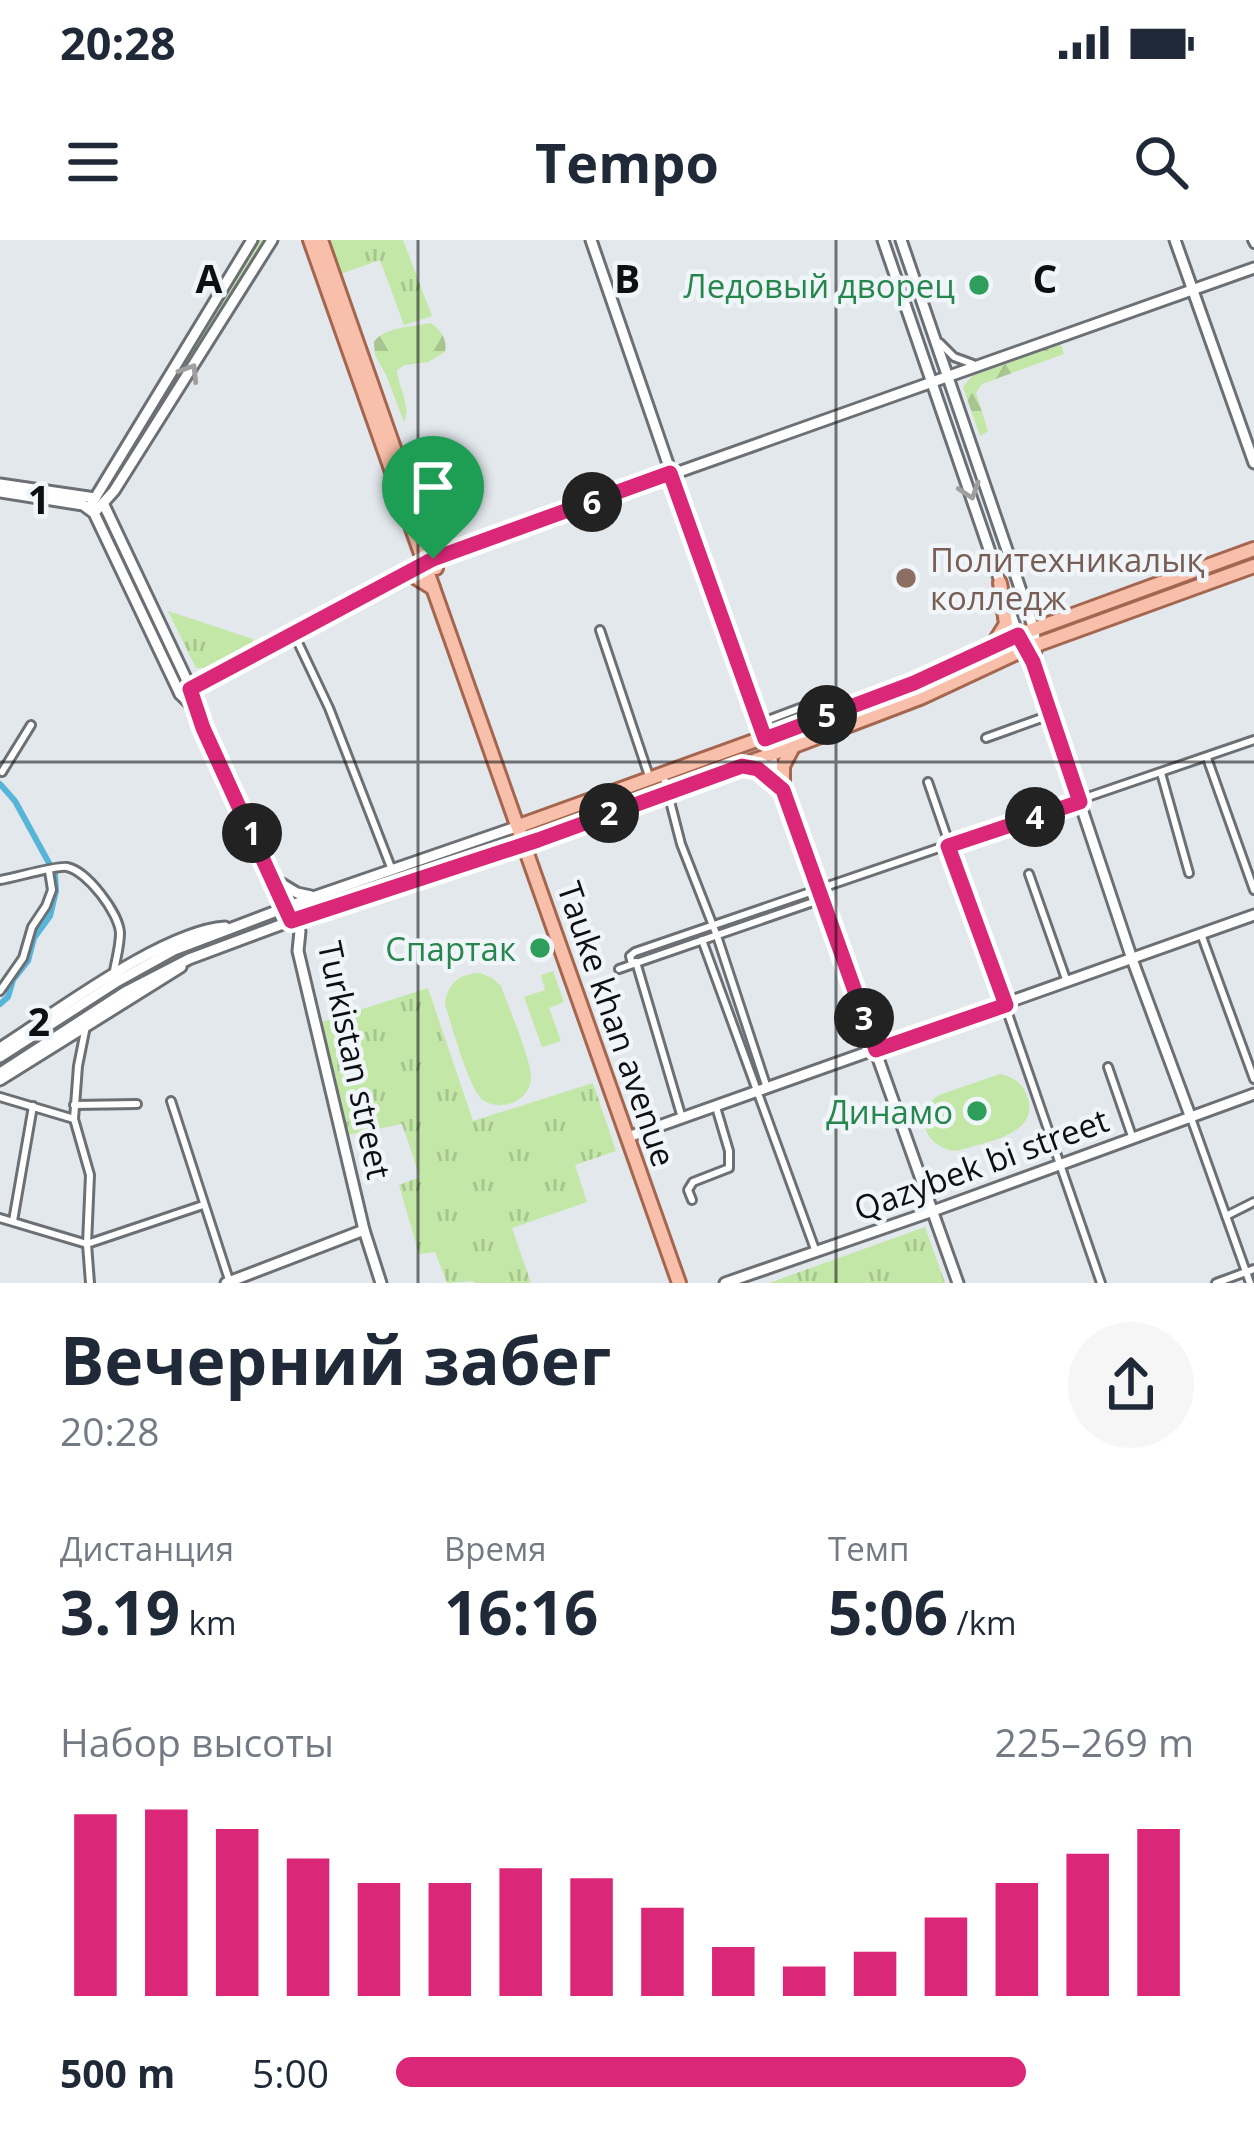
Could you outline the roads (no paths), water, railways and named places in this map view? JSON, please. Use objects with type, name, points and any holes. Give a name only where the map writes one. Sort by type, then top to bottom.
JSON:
[{"type":"main road","points":[[95,506],[251,240]]},
{"type":"main road","points":[[95,506],[272,240]]},
{"type":"main road","points":[[591,240],[958,1283]]},
{"type":"main road","points":[[883,240],[1018,635],[1032,652]]},
{"type":"main road","points":[[901,240],[1034,629],[1032,652],[1051,715],[1191,1118]]},
{"type":"main road","points":[[1174,240],[1254,464]]},
{"type":"main road","name":"Tauke khan avenue","points":[[319,241],[632,1136]]},
{"type":"main road","points":[[185,692],[429,561],[1254,268]]},
{"type":"main road","points":[[0,488],[95,506]]},
{"type":"main road","points":[[95,506],[185,692]]},
{"type":"main road","points":[[95,506],[185,692]]},
{"type":"main road","points":[[0,1053],[114,975],[211,928],[236,926],[765,739],[914,683],[1018,635],[1254,549]]},
{"type":"main road","name":"Tauke khan avenue","points":[[429,561],[435,590],[522,825]]},
{"type":"main road","points":[[0,1076],[125,992],[190,959],[742,766],[1254,566]]},
{"type":"main road","points":[[397,577],[410,574],[435,590]]},
{"type":"main road","points":[[987,650],[1006,624],[1000,583]]},
{"type":"main road","points":[[914,683],[920,698]]},
{"type":"main road","name":"Turkistan street","points":[[185,692],[291,921],[300,931],[298,951],[364,1230],[381,1283]]},
{"type":"main road","points":[[783,790],[783,766],[794,746]]},
{"type":"main road","points":[[742,766],[758,769],[783,790]]},
{"type":"main road","points":[[539,858],[540,845],[550,836]]},
{"type":"main road","name":"Tauke khan avenue","points":[[528,843],[539,858],[682,1283]]},
{"type":"main road","points":[[274,878],[297,893],[316,896]]},
{"type":"main road","points":[[298,951],[308,924],[321,913]]},
{"type":"main road","points":[[632,1136],[1254,916]]},
{"type":"main road","points":[[0,1053],[169,949]]},
{"type":"main road","points":[[0,1076],[30,1062],[190,959]]},
{"type":"main road","points":[[15,1064],[30,1062]]},
{"type":"main road","name":"Qazybek bi street","points":[[725,1283],[1254,1094]]},
{"type":"main road","points":[[228,1283],[364,1230]]},
{"type":"street","points":[[937,340],[954,357],[977,365]]},
{"type":"street","points":[[600,630],[657,777],[668,791],[681,844],[713,926],[816,1252]]},
{"type":"street","points":[[293,632],[329,708],[392,870]]},
{"type":"street","points":[[760,723],[837,694]]},
{"type":"street","points":[[986,738],[1051,715]]},
{"type":"street","points":[[2,772],[31,725]]},
{"type":"street","points":[[620,968],[948,846],[1254,740]]},
{"type":"street","points":[[1206,757],[1254,890]]},
{"type":"street","points":[[1161,773],[1189,873]]},
{"type":"street","points":[[928,782],[1101,1283]]},
{"type":"street","points":[[0,880],[66,867],[84,875],[118,922],[114,975]]},
{"type":"street","points":[[0,991],[23,958],[32,927],[46,906],[52,890],[49,870]]},
{"type":"street","points":[[1029,874],[1067,982]]},
{"type":"street","points":[[682,1118],[630,956],[820,894]]},
{"type":"street","points":[[1201,934],[1254,1079]]},
{"type":"street","points":[[702,940],[763,1090]]},
{"type":"street","points":[[86,1025],[74,1119],[89,1175],[90,1283]]},
{"type":"street","points":[[1108,1067],[1133,1139]]},
{"type":"street","points":[[0,1097],[74,1119]]},
{"type":"street","points":[[171,1101],[228,1283]]},
{"type":"street","points":[[74,1105],[137,1103]]},
{"type":"street","points":[[13,1222],[33,1106]]},
{"type":"street","points":[[692,1200],[688,1190],[693,1182],[729,1166],[716,1107]]},
{"type":"street","points":[[1191,1118],[1250,1271],[1250,1283]]},
{"type":"street","points":[[1226,1216],[1254,1202]]},
{"type":"street","points":[[0,1218],[87,1244],[203,1205]]},
{"type":"street","points":[[1216,1283],[1250,1271]]},
{"type":"waterway","points":[[0,784],[15,801],[55,874],[56,891],[50,916],[34,938],[28,961],[0,1004]]},
{"type":"place","name":"Ледовый дворец","points":[[979,285]]},
{"type":"place","name":"Политехникалық колледж","points":[[906,578]]},
{"type":"place","name":"Спартак","points":[[540,948]]},
{"type":"place","name":"Динамо","points":[[977,1111]]}]
